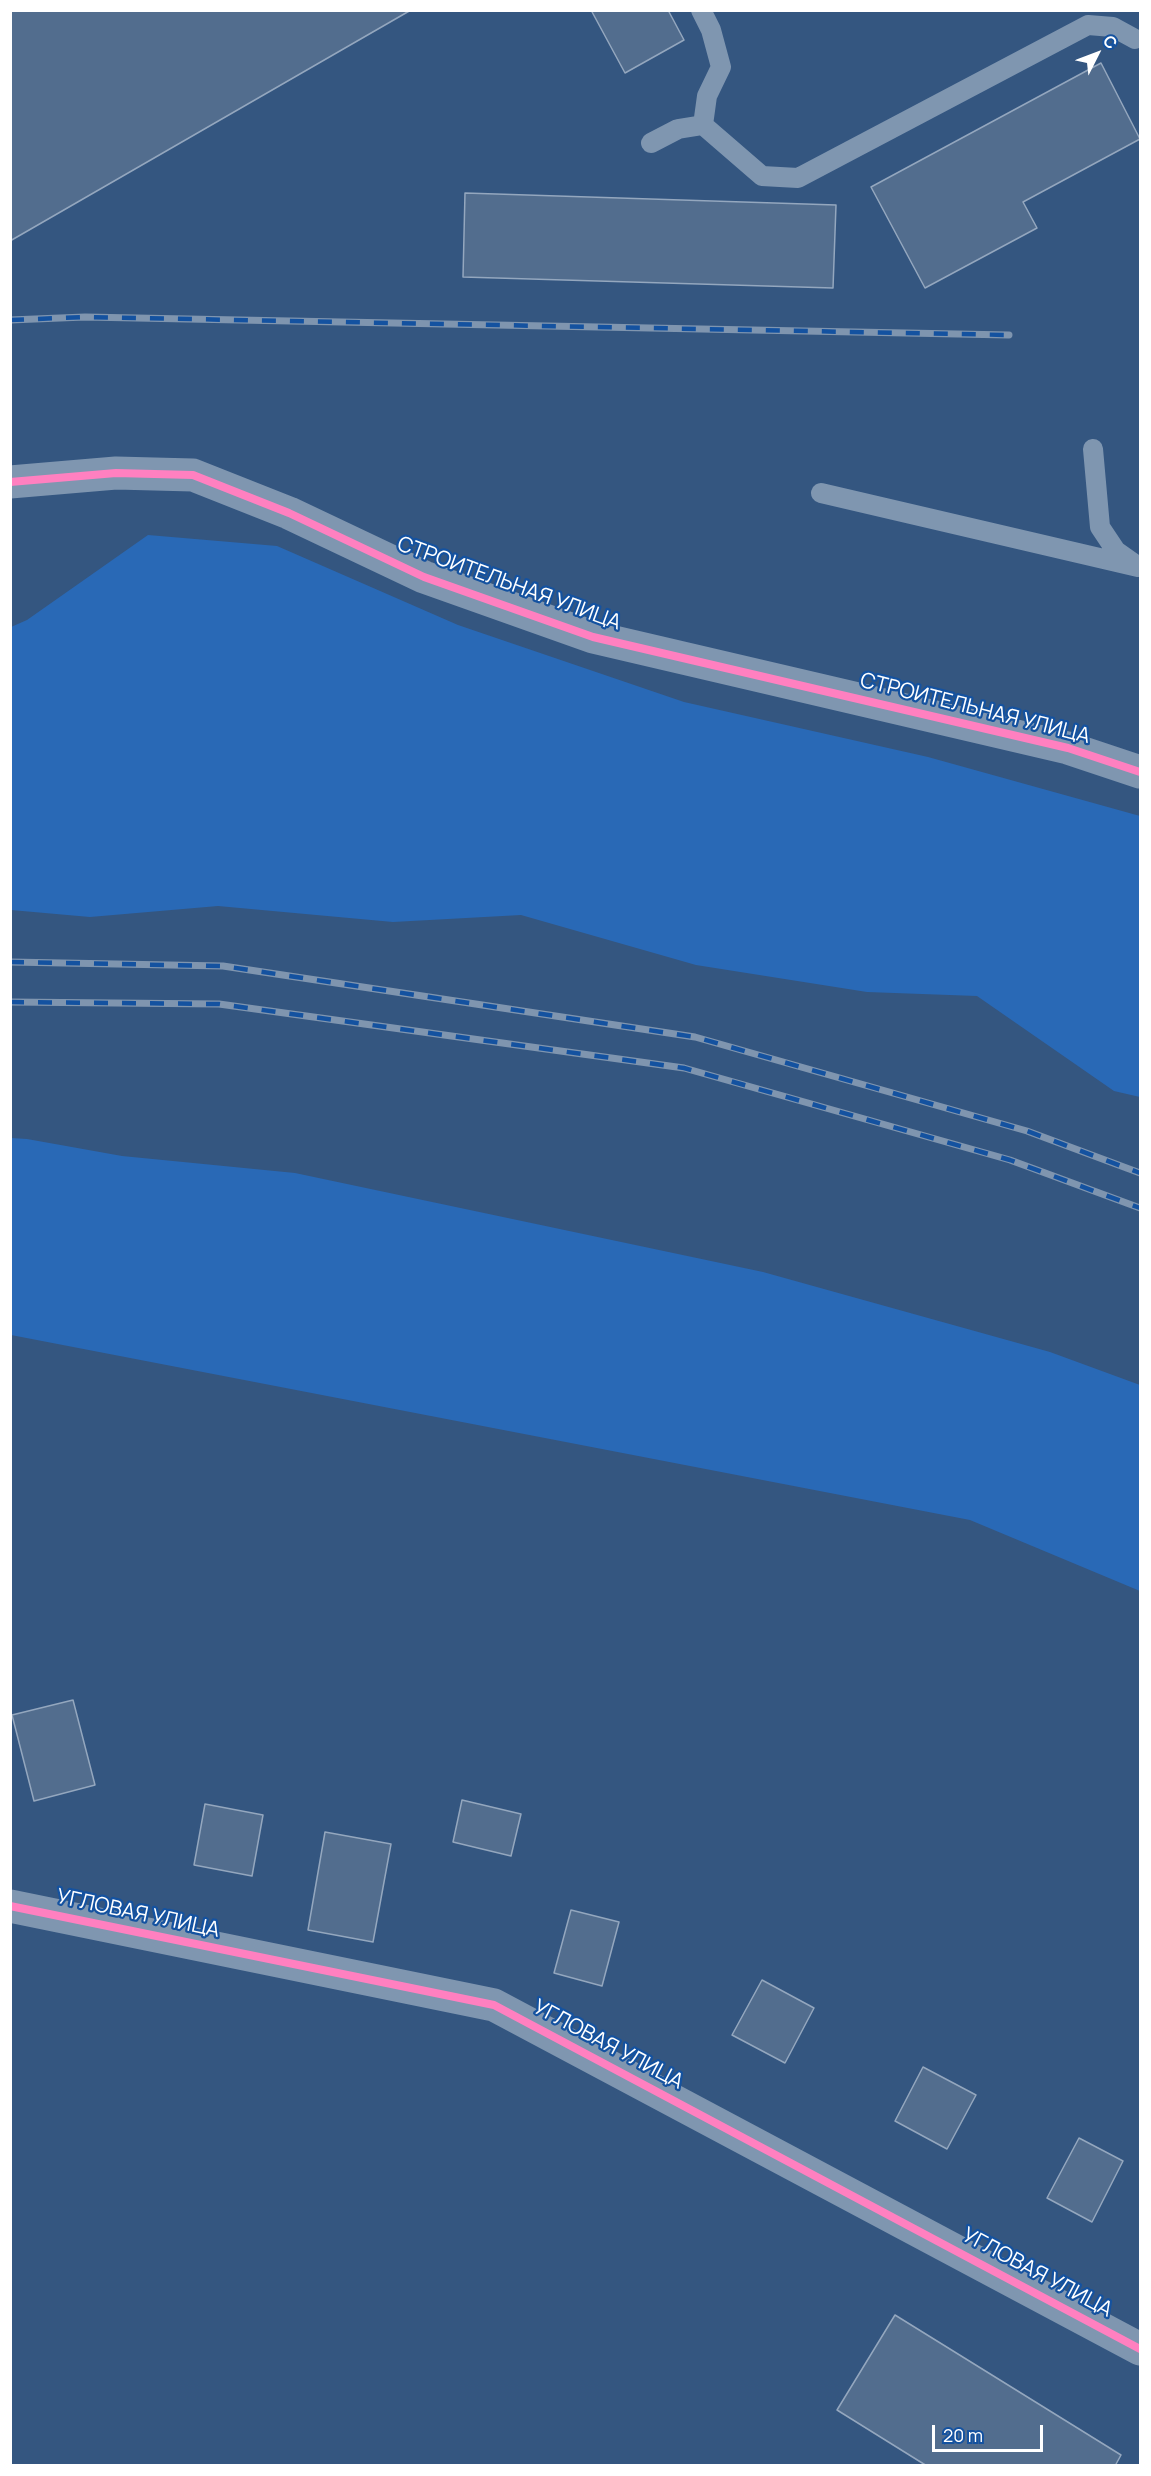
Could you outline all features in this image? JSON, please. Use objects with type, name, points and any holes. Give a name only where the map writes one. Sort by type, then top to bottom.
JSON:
[{"type":"street","name":"СТРОИТЕЛЬНАЯ УЛИЦА","points":[[10,482],[116,473],[193,475],[289,513],[424,577],[593,637],[1057,745],[1140,772]]},
{"type":"street","name":"УГЛОВАЯ УЛИЦА","points":[[10,1906],[494,2005],[1140,2349]]},
{"type":"lane","points":[[701,10],[711,30],[721,67],[707,96],[703,125]]},
{"type":"lane","points":[[651,143],[678,129],[703,125],[762,176],[798,178],[1088,25],[1113,27],[1139,41]]},
{"type":"lane","points":[[1093,449],[1100,527],[1116,551],[1139,566]]},
{"type":"lane","points":[[821,493],[1139,566]]},
{"type":"shaded area","points":[[148,535],[277,546],[458,625],[684,702],[928,757],[1140,816],[1140,1097],[1114,1091],[977,996],[867,992],[696,965],[521,915],[393,922],[218,906],[90,917],[11,910],[11,627],[27,620]]},
{"type":"shaded area","points":[[11,1138],[122,1156],[295,1173],[763,1272],[1050,1352],[1140,1385],[1140,1591],[970,1520],[11,1335]]},
{"type":"building","points":[[10,10],[411,10],[10,241]]},
{"type":"building","points":[[591,10],[668,10],[684,40],[625,73]]},
{"type":"building","points":[[1101,63],[1140,139],[1023,202],[1037,228],[925,288],[871,187]]},
{"type":"building","points":[[465,193],[836,205],[833,288],[463,277]]},
{"type":"building","points":[[73,1700],[95,1785],[34,1801],[12,1715]]},
{"type":"building","points":[[462,1800],[521,1814],[511,1856],[453,1842]]},
{"type":"building","points":[[205,1804],[263,1815],[252,1876],[194,1865]]},
{"type":"building","points":[[325,1832],[391,1844],[373,1942],[308,1930]]},
{"type":"building","points":[[571,1910],[619,1922],[602,1986],[554,1973]]},
{"type":"building","points":[[762,1980],[814,2008],[785,2063],[732,2035]]},
{"type":"building","points":[[923,2067],[976,2095],[947,2149],[895,2121]]},
{"type":"building","points":[[1079,2138],[1123,2161],[1092,2222],[1047,2198]]},
{"type":"building","points":[[895,2315],[1121,2455],[1115,2466],[927,2466],[837,2410]]},
{"type":"railway","points":[[10,320],[85,317],[1009,335]]},
{"type":"railway","points":[[10,962],[223,966],[695,1037],[1027,1131],[1140,1173]]},
{"type":"railway","points":[[10,1002],[219,1004],[684,1068],[1010,1160],[1140,1208]]},
{"type":"cycle path","points":[[10,482],[116,473],[193,475],[289,513],[424,577],[593,637],[1068,748],[1140,772]]},
{"type":"cycle path","points":[[10,1906],[494,2005],[1140,2349]]}]
